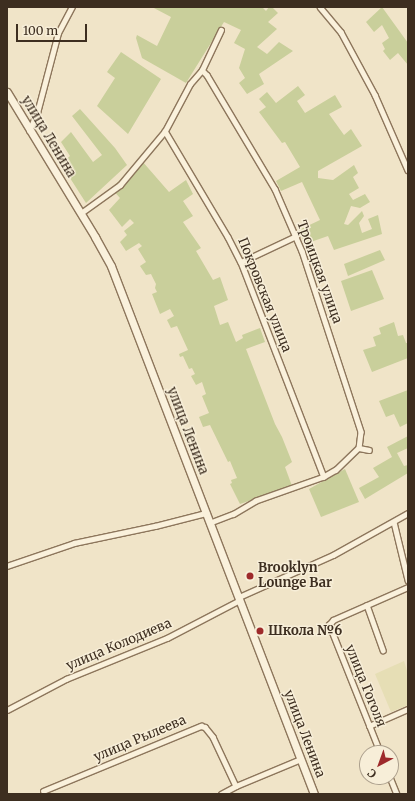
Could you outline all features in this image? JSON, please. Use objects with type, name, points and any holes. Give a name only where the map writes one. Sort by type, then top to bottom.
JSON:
[{"type":"street","points":[[29,131],[37,114],[58,33],[72,7]]},
{"type":"street","points":[[320,7],[341,32],[349,46],[375,95],[408,170]]},
{"type":"street","points":[[81,213],[120,185],[165,131],[190,84],[202,70],[221,30]]},
{"type":"street","name":"Троицкая улица","points":[[202,70],[210,80],[275,189],[296,236],[361,432],[359,448]]},
{"type":"street","name":"улица Ленина","points":[[7,92],[29,131],[101,245],[111,266],[240,598],[314,794]]},
{"type":"street","name":"Покровская улица","points":[[165,131],[228,237],[241,262],[324,477]]},
{"type":"street","points":[[241,262],[296,236]]},
{"type":"street","points":[[210,523],[234,514],[256,501],[324,477],[336,470],[359,448],[369,450]]},
{"type":"street","points":[[7,566],[74,543],[155,526],[206,513]]},
{"type":"street","name":"улица Колодиева","points":[[7,710],[66,679],[167,638],[240,598],[338,552],[408,513]]},
{"type":"street","points":[[394,522],[408,580]]},
{"type":"street","points":[[383,650],[367,605],[408,587]]},
{"type":"street","name":"улица Гоголя","points":[[367,605],[331,621],[330,627],[377,745]]},
{"type":"street","points":[[369,726],[408,709]]},
{"type":"street","name":"улица Рылеева","points":[[44,792],[201,726],[205,727],[213,737],[236,786]]},
{"type":"street","points":[[221,794],[236,786],[301,759]]},
{"type":"shaded area","points":[[404,661],[408,674],[408,705],[391,712],[375,674]]},
{"type":"green space","points":[[152,7],[262,7],[266,11],[269,7],[272,7],[278,13],[268,22],[277,29],[257,47],[267,54],[279,42],[293,51],[259,74],[264,84],[247,94],[239,83],[245,78],[239,68],[245,49],[234,43],[241,30],[224,22],[186,83],[142,58],[136,38],[137,35],[157,46],[171,17]]},
{"type":"green space","points":[[382,7],[408,43],[408,65],[398,53],[390,60],[383,51],[385,49],[382,43],[389,38],[382,25],[374,32],[366,22]]},
{"type":"green space","points":[[121,52],[161,79],[128,134],[97,106],[115,78],[107,72]]},
{"type":"green space","points":[[298,86],[305,95],[297,101],[305,113],[335,95],[342,107],[329,114],[344,135],[351,129],[362,146],[318,171],[318,178],[333,180],[354,165],[358,173],[353,177],[359,188],[349,194],[353,200],[365,194],[370,202],[360,208],[351,206],[344,224],[348,225],[362,211],[364,216],[359,223],[362,233],[372,229],[368,219],[378,215],[382,234],[334,250],[328,236],[305,244],[299,230],[320,220],[302,182],[281,191],[276,181],[300,167],[285,142],[282,143],[259,112],[266,107],[259,99],[267,92],[276,103]]},
{"type":"green space","points":[[80,109],[115,148],[127,165],[86,203],[61,164],[70,156],[61,142],[71,132],[93,162],[102,155],[72,116]]},
{"type":"green space","points":[[142,161],[169,192],[186,180],[193,194],[183,201],[193,216],[183,222],[201,248],[196,251],[213,280],[220,277],[228,300],[214,306],[220,325],[228,322],[236,342],[243,338],[242,335],[260,328],[265,342],[246,349],[275,424],[292,462],[285,467],[292,486],[240,504],[230,484],[232,483],[231,480],[237,478],[230,461],[228,462],[210,425],[203,427],[199,417],[209,413],[202,396],[206,394],[202,382],[196,385],[191,376],[195,374],[192,368],[189,369],[183,356],[180,357],[179,354],[188,350],[177,326],[171,328],[167,320],[174,316],[170,309],[160,314],[152,294],[157,292],[155,288],[156,284],[151,274],[146,275],[140,266],[146,262],[138,249],[142,246],[139,243],[126,251],[120,242],[127,235],[124,231],[134,223],[130,219],[122,227],[109,210],[120,198],[111,188]]},
{"type":"green space","points":[[380,250],[385,260],[348,276],[344,264]]},
{"type":"green space","points":[[372,270],[384,299],[351,311],[341,281]]},
{"type":"green space","points":[[394,322],[398,336],[403,335],[406,343],[408,343],[408,358],[372,372],[363,350],[376,346],[373,337],[381,334],[379,328]]},
{"type":"green space","points":[[408,390],[408,423],[400,427],[394,414],[386,417],[379,401]]},
{"type":"green space","points":[[408,436],[408,448],[397,453],[404,466],[408,465],[408,473],[365,499],[359,488],[379,477],[373,468],[392,457],[387,447]]},
{"type":"green space","points":[[345,469],[359,502],[321,517],[309,489]]},
{"type":"place","name":"Brooklyn Lounge Bar","points":[[250,576]]},
{"type":"place","name":"Школа №6","points":[[260,631]]}]
